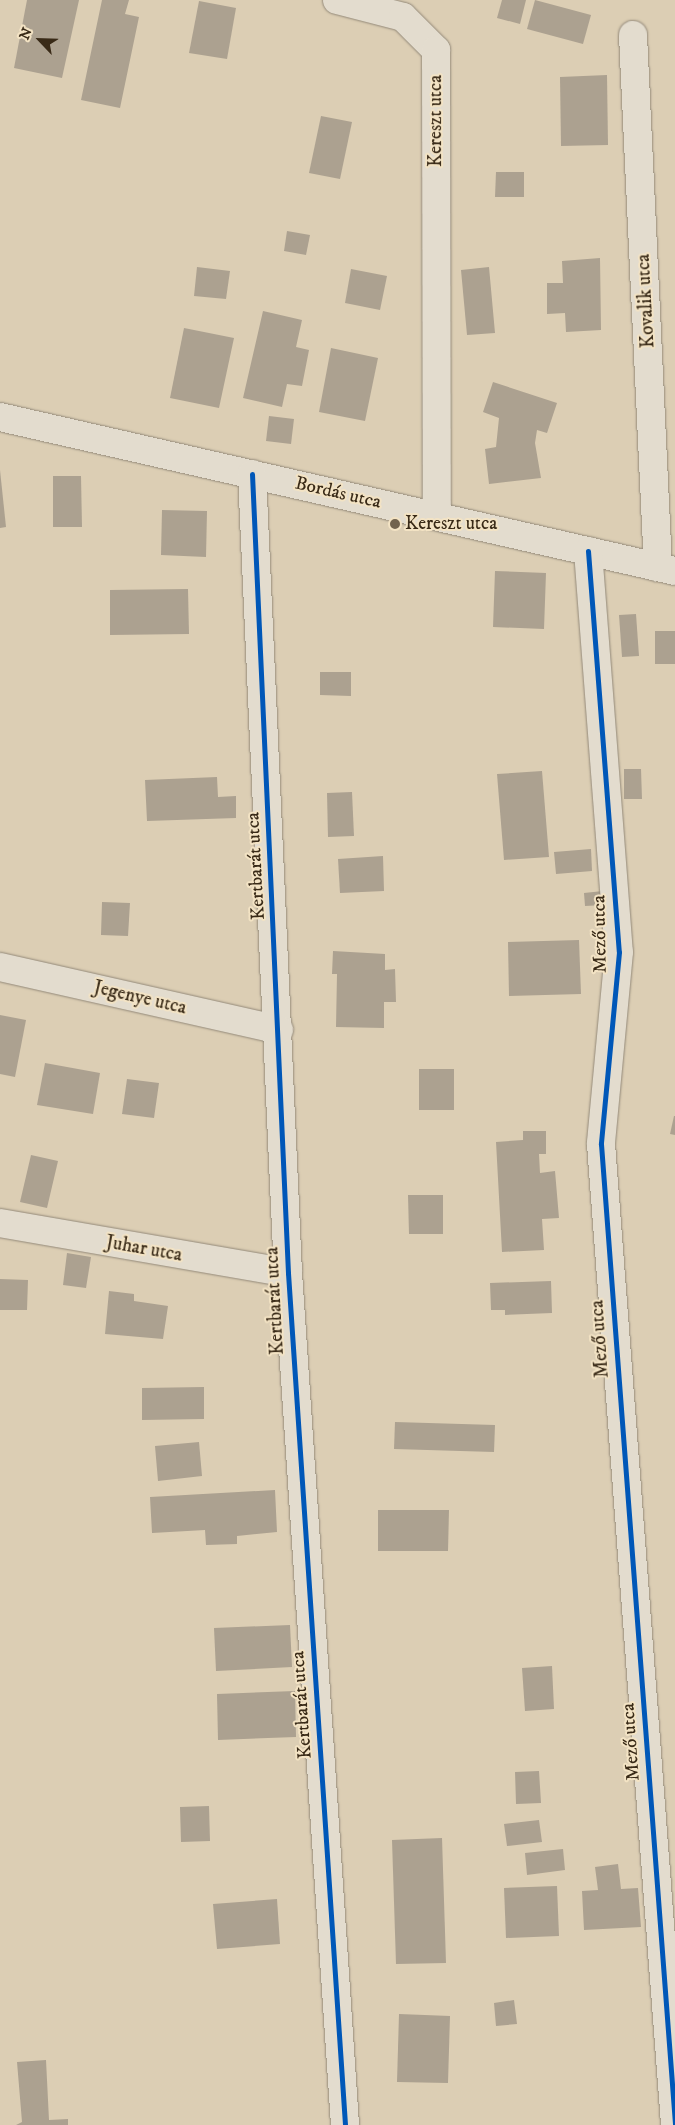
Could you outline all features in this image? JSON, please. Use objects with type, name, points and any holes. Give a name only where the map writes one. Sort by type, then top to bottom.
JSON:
[{"type":"street","name":"Kereszt utca","points":[[337,0],[403,18],[436,50],[436,515]]},
{"type":"street","name":"Kovalik utca","points":[[633,35],[666,569]]},
{"type":"street","name":"Bordás utca","points":[[0,417],[666,569]]},
{"type":"street","name":"Kertbarát utca","points":[[252,474],[279,1030],[288,1273],[345,2125]]},
{"type":"street","name":"Mező utca","points":[[588,551],[619,952],[601,1144],[675,2124]]},
{"type":"street","name":"Jegenye utca","points":[[0,967],[279,1030]]},
{"type":"street","name":"Juhar utca","points":[[0,1223],[288,1273]]},
{"type":"building","points":[[27,0],[79,0],[62,78],[14,68]]},
{"type":"building","points":[[102,0],[129,0],[125,14],[139,17],[120,108],[81,100]]},
{"type":"building","points":[[502,0],[526,0],[520,24],[497,18]]},
{"type":"building","points":[[535,0],[591,15],[583,44],[527,29]]},
{"type":"building","points":[[199,1],[236,8],[227,59],[189,53]]},
{"type":"building","points":[[607,75],[608,145],[561,146],[560,77]]},
{"type":"building","points":[[321,116],[352,122],[340,179],[309,173]]},
{"type":"building","points":[[496,172],[524,172],[524,197],[495,197]]},
{"type":"building","points":[[287,231],[310,235],[306,255],[284,251]]},
{"type":"building","points":[[600,258],[601,330],[566,332],[565,313],[547,314],[547,283],[563,283],[562,261]]},
{"type":"building","points":[[197,267],[230,271],[226,299],[194,296]]},
{"type":"building","points":[[489,267],[495,333],[467,335],[461,270]]},
{"type":"building","points":[[351,269],[387,276],[380,310],[345,303]]},
{"type":"building","points":[[263,311],[302,320],[296,347],[309,350],[302,386],[287,384],[282,407],[243,398]]},
{"type":"building","points":[[184,328],[234,338],[219,408],[170,398]]},
{"type":"building","points":[[331,348],[378,358],[365,421],[319,412]]},
{"type":"building","points":[[493,382],[557,403],[547,433],[537,430],[535,443],[541,478],[489,484],[485,449],[496,447],[499,418],[483,412]]},
{"type":"building","points":[[269,416],[294,419],[291,444],[266,441]]},
{"type":"building","points":[[0,470],[6,527],[0,528]]},
{"type":"building","points":[[53,476],[81,476],[82,527],[53,527]]},
{"type":"building","points":[[162,510],[207,511],[206,557],[161,555]]},
{"type":"building","points":[[495,571],[546,573],[544,629],[493,627]]},
{"type":"building","points":[[188,589],[189,634],[110,635],[110,590]]},
{"type":"building","points":[[636,614],[639,656],[622,657],[619,615]]},
{"type":"building","points":[[655,631],[675,631],[675,664],[655,664]]},
{"type":"building","points":[[320,672],[351,672],[351,696],[320,695]]},
{"type":"building","points":[[624,769],[641,769],[642,799],[624,799]]},
{"type":"building","points":[[542,771],[549,857],[504,860],[497,774]]},
{"type":"building","points":[[217,777],[218,797],[236,796],[236,818],[147,821],[145,780]]},
{"type":"building","points":[[352,792],[354,836],[328,837],[327,793]]},
{"type":"building","points":[[591,849],[592,871],[556,874],[554,852]]},
{"type":"building","points":[[383,856],[384,891],[340,893],[338,859]]},
{"type":"building","points":[[603,891],[604,905],[585,906],[584,893]]},
{"type":"building","points":[[102,902],[130,903],[128,936],[101,935]]},
{"type":"building","points":[[579,940],[581,994],[509,996],[508,942]]},
{"type":"building","points":[[333,951],[385,954],[385,970],[395,969],[396,1002],[384,1002],[384,1028],[336,1027],[337,974],[332,974]]},
{"type":"building","points":[[0,1015],[26,1020],[15,1077],[0,1074]]},
{"type":"building","points":[[45,1063],[100,1073],[93,1114],[37,1105]]},
{"type":"building","points":[[419,1069],[454,1069],[454,1110],[419,1110]]},
{"type":"building","points":[[127,1079],[159,1083],[154,1118],[122,1114]]},
{"type":"building","points":[[675,1116],[675,1135],[670,1134]]},
{"type":"building","points":[[523,1131],[546,1131],[546,1154],[539,1154],[540,1173],[555,1171],[559,1218],[542,1219],[544,1250],[502,1252],[496,1142],[523,1140]]},
{"type":"building","points":[[31,1155],[58,1161],[47,1208],[20,1202]]},
{"type":"building","points":[[408,1195],[443,1195],[443,1234],[409,1234]]},
{"type":"building","points":[[67,1253],[91,1257],[86,1288],[63,1285]]},
{"type":"building","points":[[0,1279],[28,1280],[27,1310],[0,1310]]},
{"type":"building","points":[[551,1281],[552,1313],[505,1315],[505,1310],[491,1310],[490,1283]]},
{"type":"building","points":[[109,1291],[134,1294],[134,1301],[168,1306],[163,1339],[105,1334]]},
{"type":"building","points":[[204,1387],[204,1419],[142,1420],[142,1388]]},
{"type":"building","points":[[395,1422],[495,1425],[494,1452],[394,1449]]},
{"type":"building","points":[[199,1442],[202,1476],[158,1481],[155,1446]]},
{"type":"building","points":[[275,1490],[277,1532],[237,1536],[237,1544],[206,1545],[205,1530],[152,1533],[150,1497]]},
{"type":"building","points":[[378,1510],[449,1510],[448,1551],[378,1551]]},
{"type":"building","points":[[290,1625],[292,1667],[216,1671],[214,1628]]},
{"type":"building","points":[[552,1666],[554,1709],[525,1711],[522,1668]]},
{"type":"building","points":[[295,1691],[296,1737],[218,1740],[217,1694]]},
{"type":"building","points":[[539,1771],[541,1803],[516,1804],[515,1772]]},
{"type":"building","points":[[209,1806],[210,1841],[181,1842],[180,1807]]},
{"type":"building","points":[[539,1820],[542,1842],[507,1846],[504,1824]]},
{"type":"building","points":[[442,1838],[446,1963],[396,1964],[392,1840]]},
{"type":"building","points":[[563,1849],[565,1870],[527,1875],[525,1853]]},
{"type":"building","points":[[618,1864],[621,1889],[638,1888],[641,1927],[584,1930],[582,1891],[598,1890],[595,1867]]},
{"type":"building","points":[[557,1886],[559,1936],[506,1938],[504,1888]]},
{"type":"building","points":[[277,1899],[280,1944],[217,1949],[213,1904]]},
{"type":"building","points":[[514,2000],[517,2024],[496,2026],[494,2003]]},
{"type":"building","points":[[399,2014],[450,2016],[448,2083],[397,2082]]},
{"type":"building","points":[[46,2060],[49,2120],[68,2119],[68,2125],[16,2125],[22,2122],[17,2062]]},
{"type":"cycle path","points":[[252,474],[288,1273],[345,2125]]},
{"type":"cycle path","points":[[588,551],[619,952],[601,1144],[675,2124]]},
{"type":"place","name":"Kereszt utca","points":[[395,524]]}]
